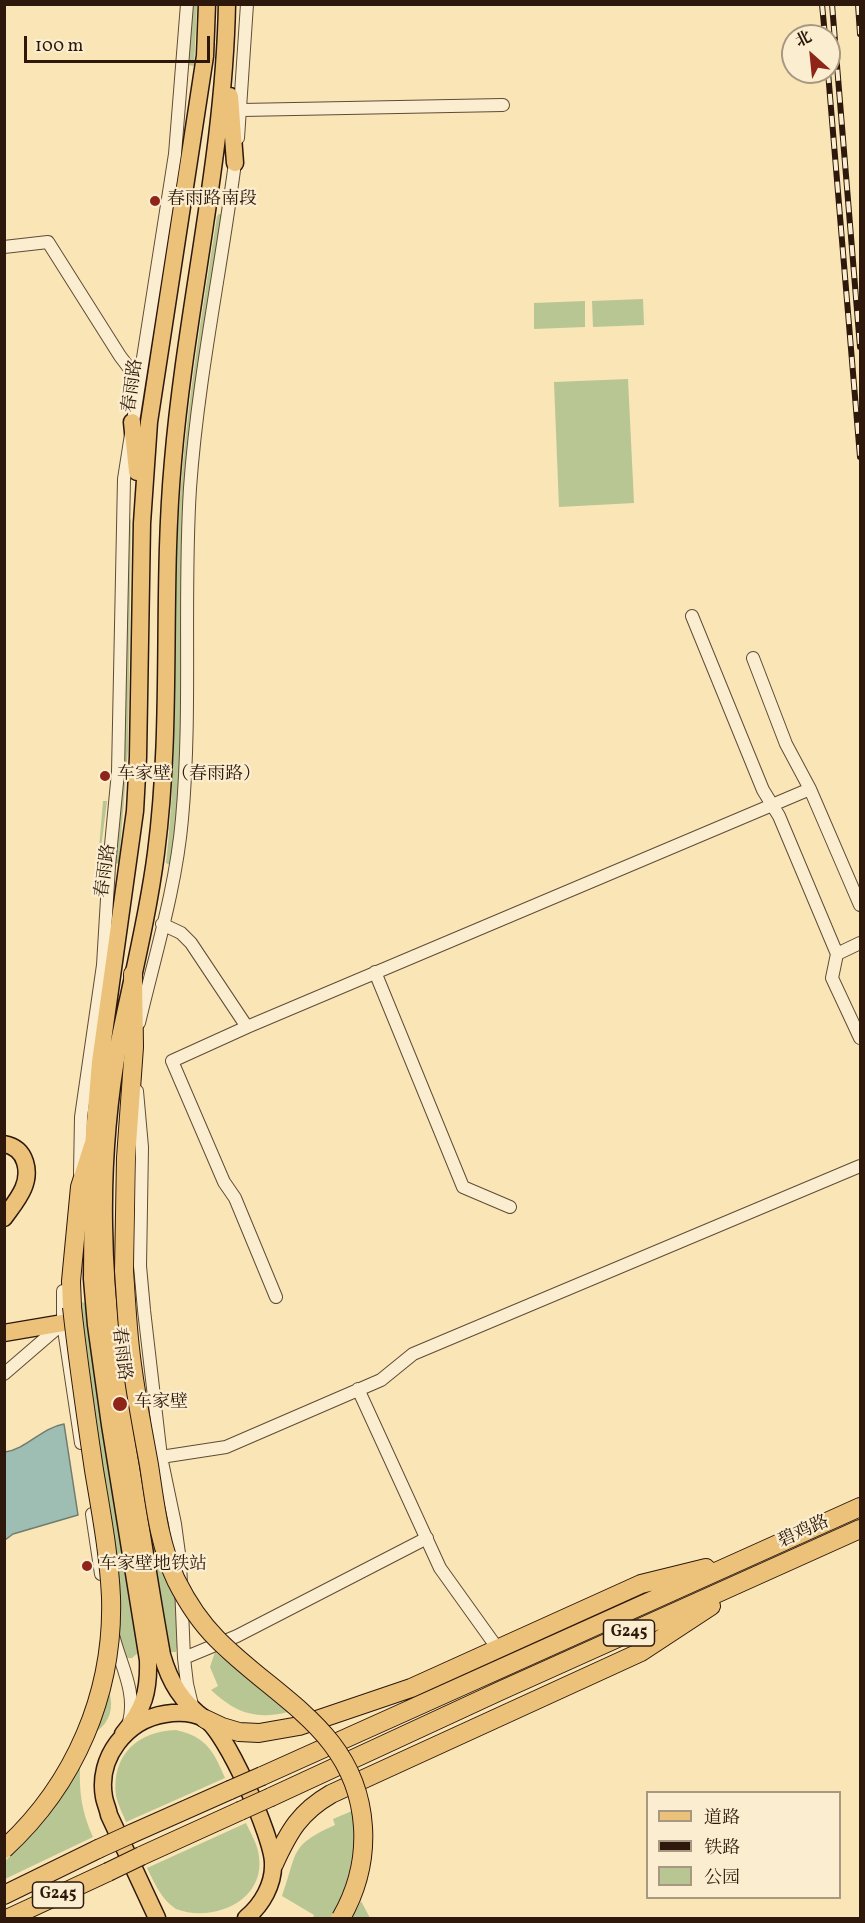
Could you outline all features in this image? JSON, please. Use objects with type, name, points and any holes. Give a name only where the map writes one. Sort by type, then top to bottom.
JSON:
[{"type":"highway","points":[[133,975],[134,1047],[126,1158],[124,1271],[133,1374],[162,1541],[176,1579],[194,1611],[218,1640],[301,1709],[324,1732],[340,1755],[356,1788],[363,1824],[363,1851],[358,1879],[341,1918]]},
{"type":"highway","points":[[4,1850],[36,1818],[69,1770],[88,1730],[107,1666],[111,1621],[110,1574],[80,1376],[71,1281],[80,1187],[93,1146]]},
{"type":"highway","name":"碧鸡路","points":[[748,1558],[861,1507]]},
{"type":"highway","name":"碧鸡路","points":[[756,1575],[861,1529]]},
{"type":"highway","points":[[200,1715],[222,1727],[238,1732],[259,1733],[299,1726],[411,1688],[641,1584],[748,1558]]},
{"type":"highway","name":"G245","points":[[4,1895],[131,1834],[748,1558]]},
{"type":"highway","points":[[274,1864],[287,1834],[306,1811],[317,1802],[641,1652],[756,1575]]},
{"type":"highway","name":"G245","points":[[9,1918],[756,1575]]},
{"type":"main road","name":"春雨路","points":[[158,1915],[110,1815],[104,1797],[103,1779],[106,1764],[112,1750],[136,1719],[143,1705],[148,1660],[96,1325],[92,1279],[93,1146],[100,1062],[135,811],[142,524],[149,422],[204,66],[207,4]]},
{"type":"main road","name":"春雨路","points":[[227,4],[226,44],[213,171],[172,460],[163,779],[156,855],[114,1072],[106,1156],[104,1226],[110,1330],[162,1655],[174,1687],[182,1699],[219,1734],[230,1751],[267,1831],[274,1864]]},
{"type":"main road","points":[[226,44],[235,164]]},
{"type":"main road","points":[[132,422],[142,524]]},
{"type":"main road","points":[[103,964],[125,888]]},
{"type":"main road","points":[[4,1144],[18,1150],[24,1158],[27,1170],[27,1181],[21,1195],[4,1218]]},
{"type":"main road","points":[[4,1333],[63,1323]]},
{"type":"main road","points":[[123,1734],[146,1720],[160,1715],[175,1713],[200,1715]]},
{"type":"main road","points":[[246,1918],[259,1905],[264,1896],[274,1864]]},
{"type":"street","points":[[123,1734],[130,1721],[131,1694],[111,1631],[101,1574],[63,1323],[64,1266],[80,1187],[81,1117],[103,964],[118,772],[124,479],[175,154],[187,4]]},
{"type":"street","points":[[200,1715],[189,1697],[184,1658],[180,1561],[161,1457],[140,1266],[142,1147],[134,1047],[175,878],[184,789],[188,542],[194,443],[242,110],[247,4]]},
{"type":"street","points":[[242,110],[503,105]]},
{"type":"street","points":[[4,247],[48,242],[120,356],[139,381]]},
{"type":"street","points":[[692,616],[763,790],[779,816],[837,954],[832,978],[861,1038]]},
{"type":"street","points":[[753,658],[786,744],[810,789],[861,905]]},
{"type":"street","points":[[276,1298],[235,1198],[224,1182],[172,1061],[375,972],[810,789]]},
{"type":"street","points":[[162,924],[181,933],[192,944],[246,1027]]},
{"type":"street","points":[[837,954],[860,945]]},
{"type":"street","points":[[375,972],[463,1187],[510,1207]]},
{"type":"street","points":[[161,1457],[226,1447],[381,1380],[413,1354],[861,1166]]},
{"type":"street","points":[[4,1374],[63,1323]]},
{"type":"street","points":[[357,1389],[440,1568],[498,1649]]},
{"type":"street","points":[[184,1658],[237,1636],[427,1538]]},
{"type":"green space","points":[[191,5],[197,5],[194,66],[188,65]]},
{"type":"green space","points":[[219,214],[222,214],[198,378],[178,803],[170,865],[166,863],[173,779],[178,527],[184,449],[194,371]]},
{"type":"green space","points":[[643,299],[644,325],[593,327],[592,301]]},
{"type":"green space","points":[[585,301],[585,327],[534,329],[534,303]]},
{"type":"green space","points":[[628,379],[634,503],[559,507],[554,382]]},
{"type":"green space","points":[[129,518],[131,520],[128,749],[119,862],[117,864],[114,863]]},
{"type":"green space","points":[[103,801],[107,801],[97,872]]},
{"type":"green space","points":[[82,1302],[87,1304],[139,1652],[132,1658],[124,1658],[118,1647],[119,1594],[93,1415],[80,1305]]},
{"type":"green space","points":[[149,1524],[151,1524],[164,1576],[175,1598],[176,1652],[170,1652],[154,1571]]},
{"type":"green space","points":[[215,1652],[288,1712],[266,1715],[246,1713],[220,1698],[211,1690],[218,1686],[210,1667]]},
{"type":"green space","points":[[109,1691],[110,1714],[97,1731]]},
{"type":"green space","points":[[176,1730],[202,1741],[213,1753],[225,1778],[126,1822],[116,1796],[118,1769],[123,1757],[130,1748],[150,1735]]},
{"type":"green space","points":[[80,1767],[82,1803],[93,1837],[5,1879],[5,1861],[47,1817]]},
{"type":"green space","points":[[352,1811],[353,1853],[343,1892],[331,1918],[313,1918],[314,1915],[282,1896],[293,1860],[302,1845],[309,1839],[335,1825],[333,1819]]},
{"type":"green space","points":[[246,1823],[256,1844],[259,1872],[254,1886],[245,1896],[234,1905],[205,1913],[190,1913],[176,1909],[166,1901],[147,1868]]},
{"type":"green space","points":[[361,1901],[370,1918],[352,1918]]},
{"type":"water","points":[[64,1424],[78,1515],[13,1534],[5,1540],[5,1452],[20,1447],[48,1430]]},
{"type":"railway","points":[[822,4],[824,24]]},
{"type":"railway","points":[[832,4],[860,347]]},
{"type":"railway","points":[[858,4],[860,34]]},
{"type":"railway","points":[[829,84],[860,457]]},
{"type":"place","name":"春雨路南段","points":[[155,201]]},
{"type":"place","name":"车家壁（春雨路）","points":[[105,776]]},
{"type":"place","name":"车家壁","points":[[120,1404]]},
{"type":"place","name":"车家壁地铁站","points":[[87,1566]]}]
